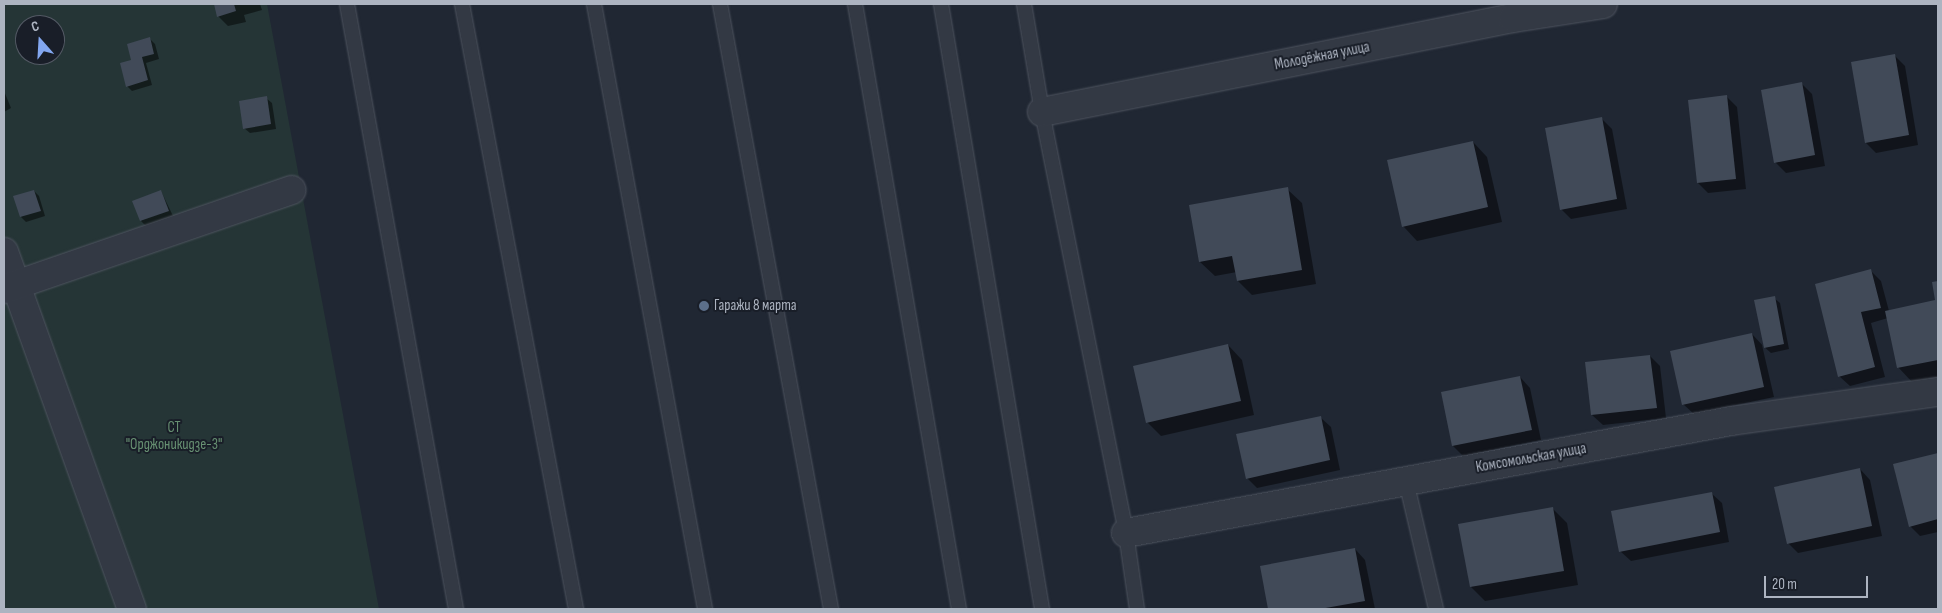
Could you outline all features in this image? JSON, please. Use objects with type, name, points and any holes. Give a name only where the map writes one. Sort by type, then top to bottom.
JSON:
[{"type":"street","name":"Молодёжная улица","points":[[1042,112],[1513,18],[1603,4]]},
{"type":"street","points":[[9,287],[291,190]]},
{"type":"street","points":[[4,252],[9,287],[132,609]]},
{"type":"street","name":"Комсомольская улица","points":[[1126,533],[1731,421],[1938,392]]},
{"type":"lane","points":[[347,4],[456,609]]},
{"type":"lane","points":[[462,4],[576,609]]},
{"type":"lane","points":[[594,4],[705,609]]},
{"type":"lane","points":[[720,4],[831,609]]},
{"type":"lane","points":[[855,4],[959,609]]},
{"type":"lane","points":[[942,4],[1042,609]]},
{"type":"lane","points":[[1024,4],[1042,112],[1126,533],[1137,609]]},
{"type":"lane","points":[[1406,481],[1436,609]]},
{"type":"green space","name":"СТ \"Орджоникидзе-3\"","points":[[4,4],[267,4],[379,609],[4,609]]},
{"type":"building","points":[[214,4],[234,4],[236,11],[217,17]]},
{"type":"building","points":[[150,37],[154,54],[142,57],[148,80],[126,87],[120,63],[131,60],[127,44]]},
{"type":"building","points":[[1895,54],[1909,135],[1865,143],[1851,62]]},
{"type":"building","points":[[1802,82],[1815,155],[1774,163],[1761,90]]},
{"type":"building","points":[[1727,95],[1736,179],[1697,183],[1688,100]]},
{"type":"building","points":[[267,96],[271,124],[243,129],[239,101]]},
{"type":"building","points":[[1602,117],[1617,199],[1560,210],[1545,128]]},
{"type":"building","points":[[1473,141],[1488,207],[1402,227],[1387,160]]},
{"type":"building","points":[[1288,187],[1302,270],[1237,281],[1232,256],[1199,262],[1189,205]]},
{"type":"building","points":[[34,190],[41,211],[20,217],[13,196]]},
{"type":"building","points":[[161,190],[169,211],[140,221],[132,201]]},
{"type":"building","points":[[1871,269],[1881,308],[1861,312],[1875,367],[1838,377],[1815,284]]},
{"type":"building","points":[[1938,281],[1938,360],[1897,368],[1885,311],[1935,300],[1932,282]]},
{"type":"building","points":[[1775,296],[1784,344],[1764,348],[1754,300]]},
{"type":"building","points":[[1752,333],[1764,387],[1682,405],[1670,351]]},
{"type":"building","points":[[1228,344],[1241,401],[1146,423],[1133,366]]},
{"type":"building","points":[[1650,355],[1657,408],[1591,415],[1585,362]]},
{"type":"building","points":[[1520,376],[1532,430],[1452,446],[1441,392]]},
{"type":"building","points":[[1321,416],[1330,460],[1246,479],[1236,434]]},
{"type":"building","points":[[1938,453],[1938,519],[1909,527],[1893,464]]},
{"type":"building","points":[[1860,468],[1872,526],[1787,544],[1774,487]]},
{"type":"building","points":[[1712,492],[1720,532],[1619,552],[1611,511]]},
{"type":"building","points":[[1553,507],[1564,571],[1470,587],[1458,524]]},
{"type":"building","points":[[1355,548],[1365,601],[1320,609],[1268,609],[1260,566]]},
{"type":"place","name":"Гаражи 8 марта","points":[[704,306]]}]
